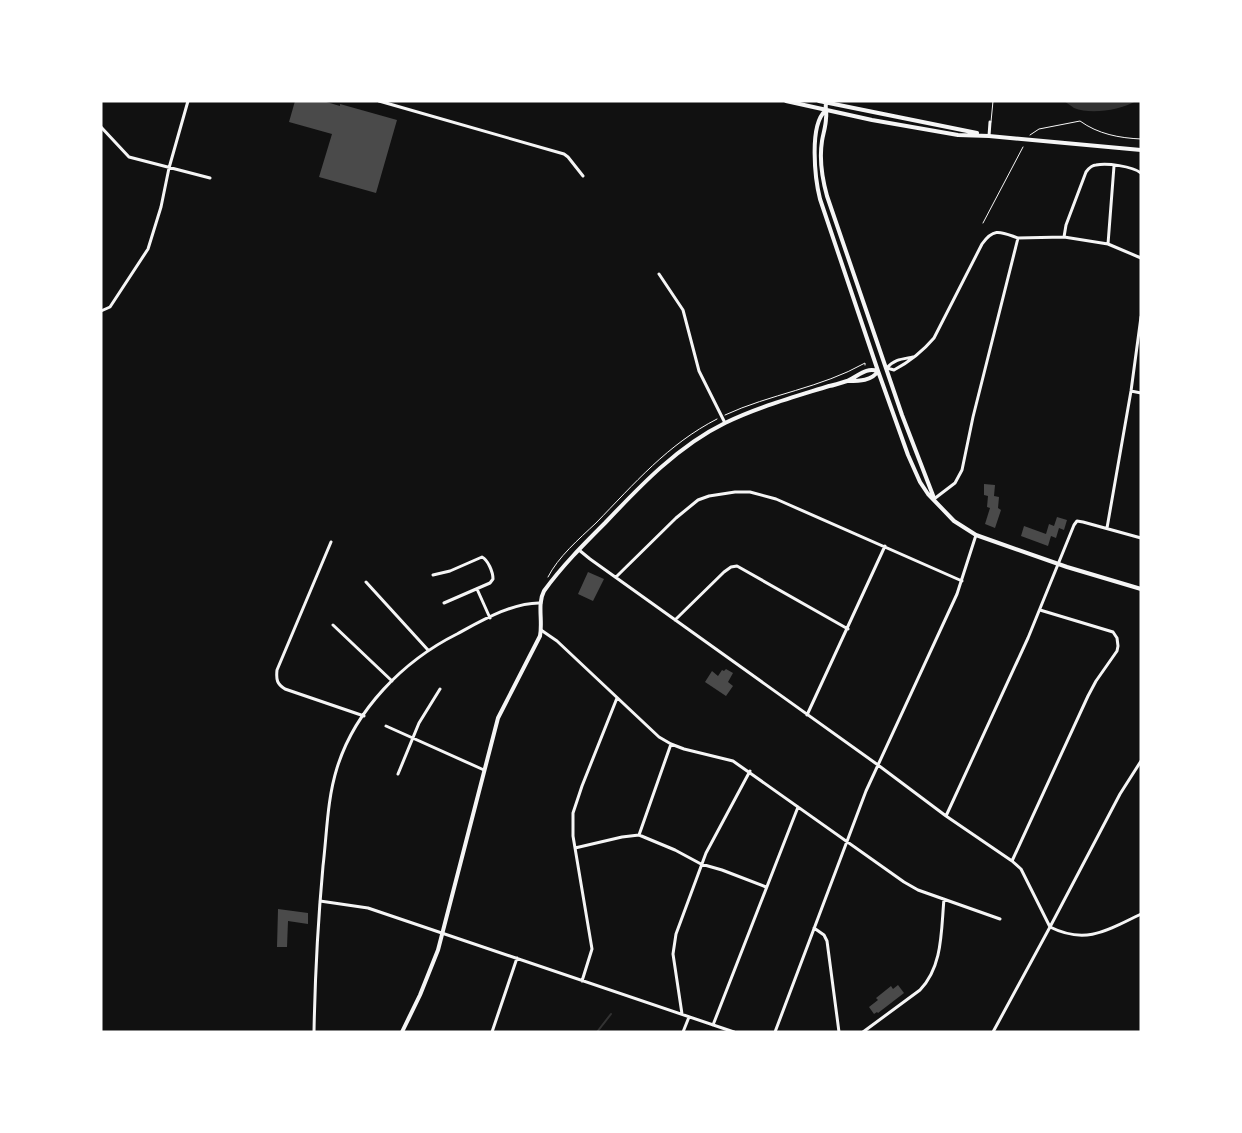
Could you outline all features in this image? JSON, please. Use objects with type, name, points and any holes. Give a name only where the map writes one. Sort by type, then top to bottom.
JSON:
[{"type":"street","points":[[101,311],[110,307],[148,250],[164,198],[169,168],[188,101]]},
{"type":"street","points":[[379,101],[564,154],[583,176]]},
{"type":"street","points":[[786,101],[825,111],[958,135],[989,136],[1141,150]]},
{"type":"street","points":[[819,101],[989,136]]},
{"type":"street","points":[[826,103],[825,111],[827,116],[821,157],[824,183],[902,415],[934,499]]},
{"type":"street","points":[[825,111],[821,115],[815,145],[817,186],[878,371],[908,455],[920,482],[928,494],[954,521],[976,534],[1059,564],[1141,590]]},
{"type":"street","points":[[989,136],[990,122]]},
{"type":"street","points":[[101,127],[129,157],[210,178]]},
{"type":"street","points":[[1064,237],[1066,225],[1086,172],[1090,167],[1096,165],[1128,167],[1141,172]]},
{"type":"street","points":[[1108,244],[1114,166]]},
{"type":"street","points":[[887,368],[894,370],[908,362],[928,346],[934,338],[982,244],[994,232],[1018,238],[1064,237],[1108,244],[1141,258]]},
{"type":"street","points":[[934,499],[955,483],[962,470],[973,417],[1018,238]]},
{"type":"street","points":[[659,274],[683,310],[700,371],[725,423]]},
{"type":"street","points":[[1106,528],[1131,391],[1141,317]]},
{"type":"street","points":[[402,1032],[420,995],[443,933],[498,718],[538,641],[541,630],[541,603],[544,590],[579,550],[671,458],[698,439],[725,423],[784,400],[848,381],[866,370],[878,371],[887,368],[891,363],[900,359],[913,357]]},
{"type":"street","points":[[848,381],[869,379],[875,376],[878,371]]},
{"type":"street","points":[[1131,391],[1141,393]]},
{"type":"street","points":[[616,577],[687,507],[698,500],[709,496],[750,492],[776,499],[962,580]]},
{"type":"street","points":[[946,816],[1009,681],[1074,525],[1077,521],[1141,538]]},
{"type":"street","points":[[775,1032],[878,765],[962,580],[976,534]]},
{"type":"street","points":[[332,542],[277,670],[276,678],[279,685],[285,689],[364,716]]},
{"type":"street","points":[[807,715],[848,629],[884,546]]},
{"type":"street","points":[[579,550],[946,816],[1012,861],[1021,869],[1050,927],[1070,935],[1090,935],[1109,930],[1141,914]]},
{"type":"street","points":[[433,575],[450,571],[482,557],[486,559],[493,575],[490,583],[444,603]]},
{"type":"street","points":[[675,620],[724,572],[731,566],[737,566],[848,629]]},
{"type":"street","points":[[366,582],[428,650]]},
{"type":"street","points":[[477,589],[490,618]]},
{"type":"street","points":[[314,1032],[316,955],[329,801],[332,785],[344,749],[352,733],[392,681],[410,663],[428,650],[462,630],[521,604],[541,603]]},
{"type":"street","points":[[1012,861],[1088,696],[1118,646],[1117,638],[1113,632],[1040,610]]},
{"type":"street","points":[[333,625],[392,681]]},
{"type":"street","points":[[541,630],[558,641],[651,731],[671,744],[733,761],[750,771],[904,882],[1000,919]]},
{"type":"street","points":[[398,774],[426,710],[440,689]]},
{"type":"street","points":[[582,980],[592,949],[572,825],[576,802],[617,698]]},
{"type":"street","points":[[386,726],[484,770]]},
{"type":"street","points":[[639,836],[671,744]]},
{"type":"street","points":[[993,1032],[1120,794],[1141,761]]},
{"type":"street","points":[[682,1014],[674,967],[674,944],[680,921],[701,864],[750,771]]},
{"type":"street","points":[[712,1025],[798,807]]},
{"type":"street","points":[[575,848],[622,837],[639,836],[675,850],[701,864],[766,887]]},
{"type":"street","points":[[863,1032],[920,990],[927,982],[936,965],[939,953],[944,899]]},
{"type":"street","points":[[320,901],[368,908],[734,1032]]},
{"type":"street","points":[[814,928],[824,935],[828,941],[839,1032]]},
{"type":"street","points":[[492,1032],[517,958]]},
{"type":"street","points":[[683,1032],[689,1017]]},
{"type":"lane","points":[[990,122],[993,101]]},
{"type":"path","points":[[1030,135],[1038,129],[1080,121],[1093,129],[1107,134],[1141,139]]},
{"type":"path","points":[[983,223],[1023,147]]},
{"type":"path","points":[[548,576],[571,548],[653,464],[695,431],[753,403],[842,375],[865,363]]},
{"type":"shaded area","points":[[1064,101],[1136,101],[1114,109],[1089,111],[1074,108]]},
{"type":"building","points":[[295,101],[323,101],[340,106],[340,104],[397,120],[376,193],[319,177],[332,134],[289,122]]},
{"type":"building","points":[[984,484],[995,485],[994,496],[999,497],[998,508],[1001,510],[995,528],[985,524],[990,508],[987,507],[988,496],[984,495]]},
{"type":"building","points":[[1057,517],[1067,520],[1064,530],[1059,528],[1056,538],[1051,536],[1048,546],[1021,536],[1024,526],[1046,534],[1049,524],[1054,526]]},
{"type":"building","points":[[588,572],[604,579],[593,601],[578,594]]},
{"type":"building","points":[[726,669],[733,673],[728,682],[733,686],[726,696],[705,682],[712,671],[718,676],[722,670]]},
{"type":"building","points":[[278,909],[308,913],[308,924],[288,921],[287,947],[277,947]]},
{"type":"building","points":[[898,985],[904,993],[874,1014],[869,1007],[878,1000],[876,998],[891,986],[893,989]]},
{"type":"waterway","points":[[597,1032],[611,1014]]}]
